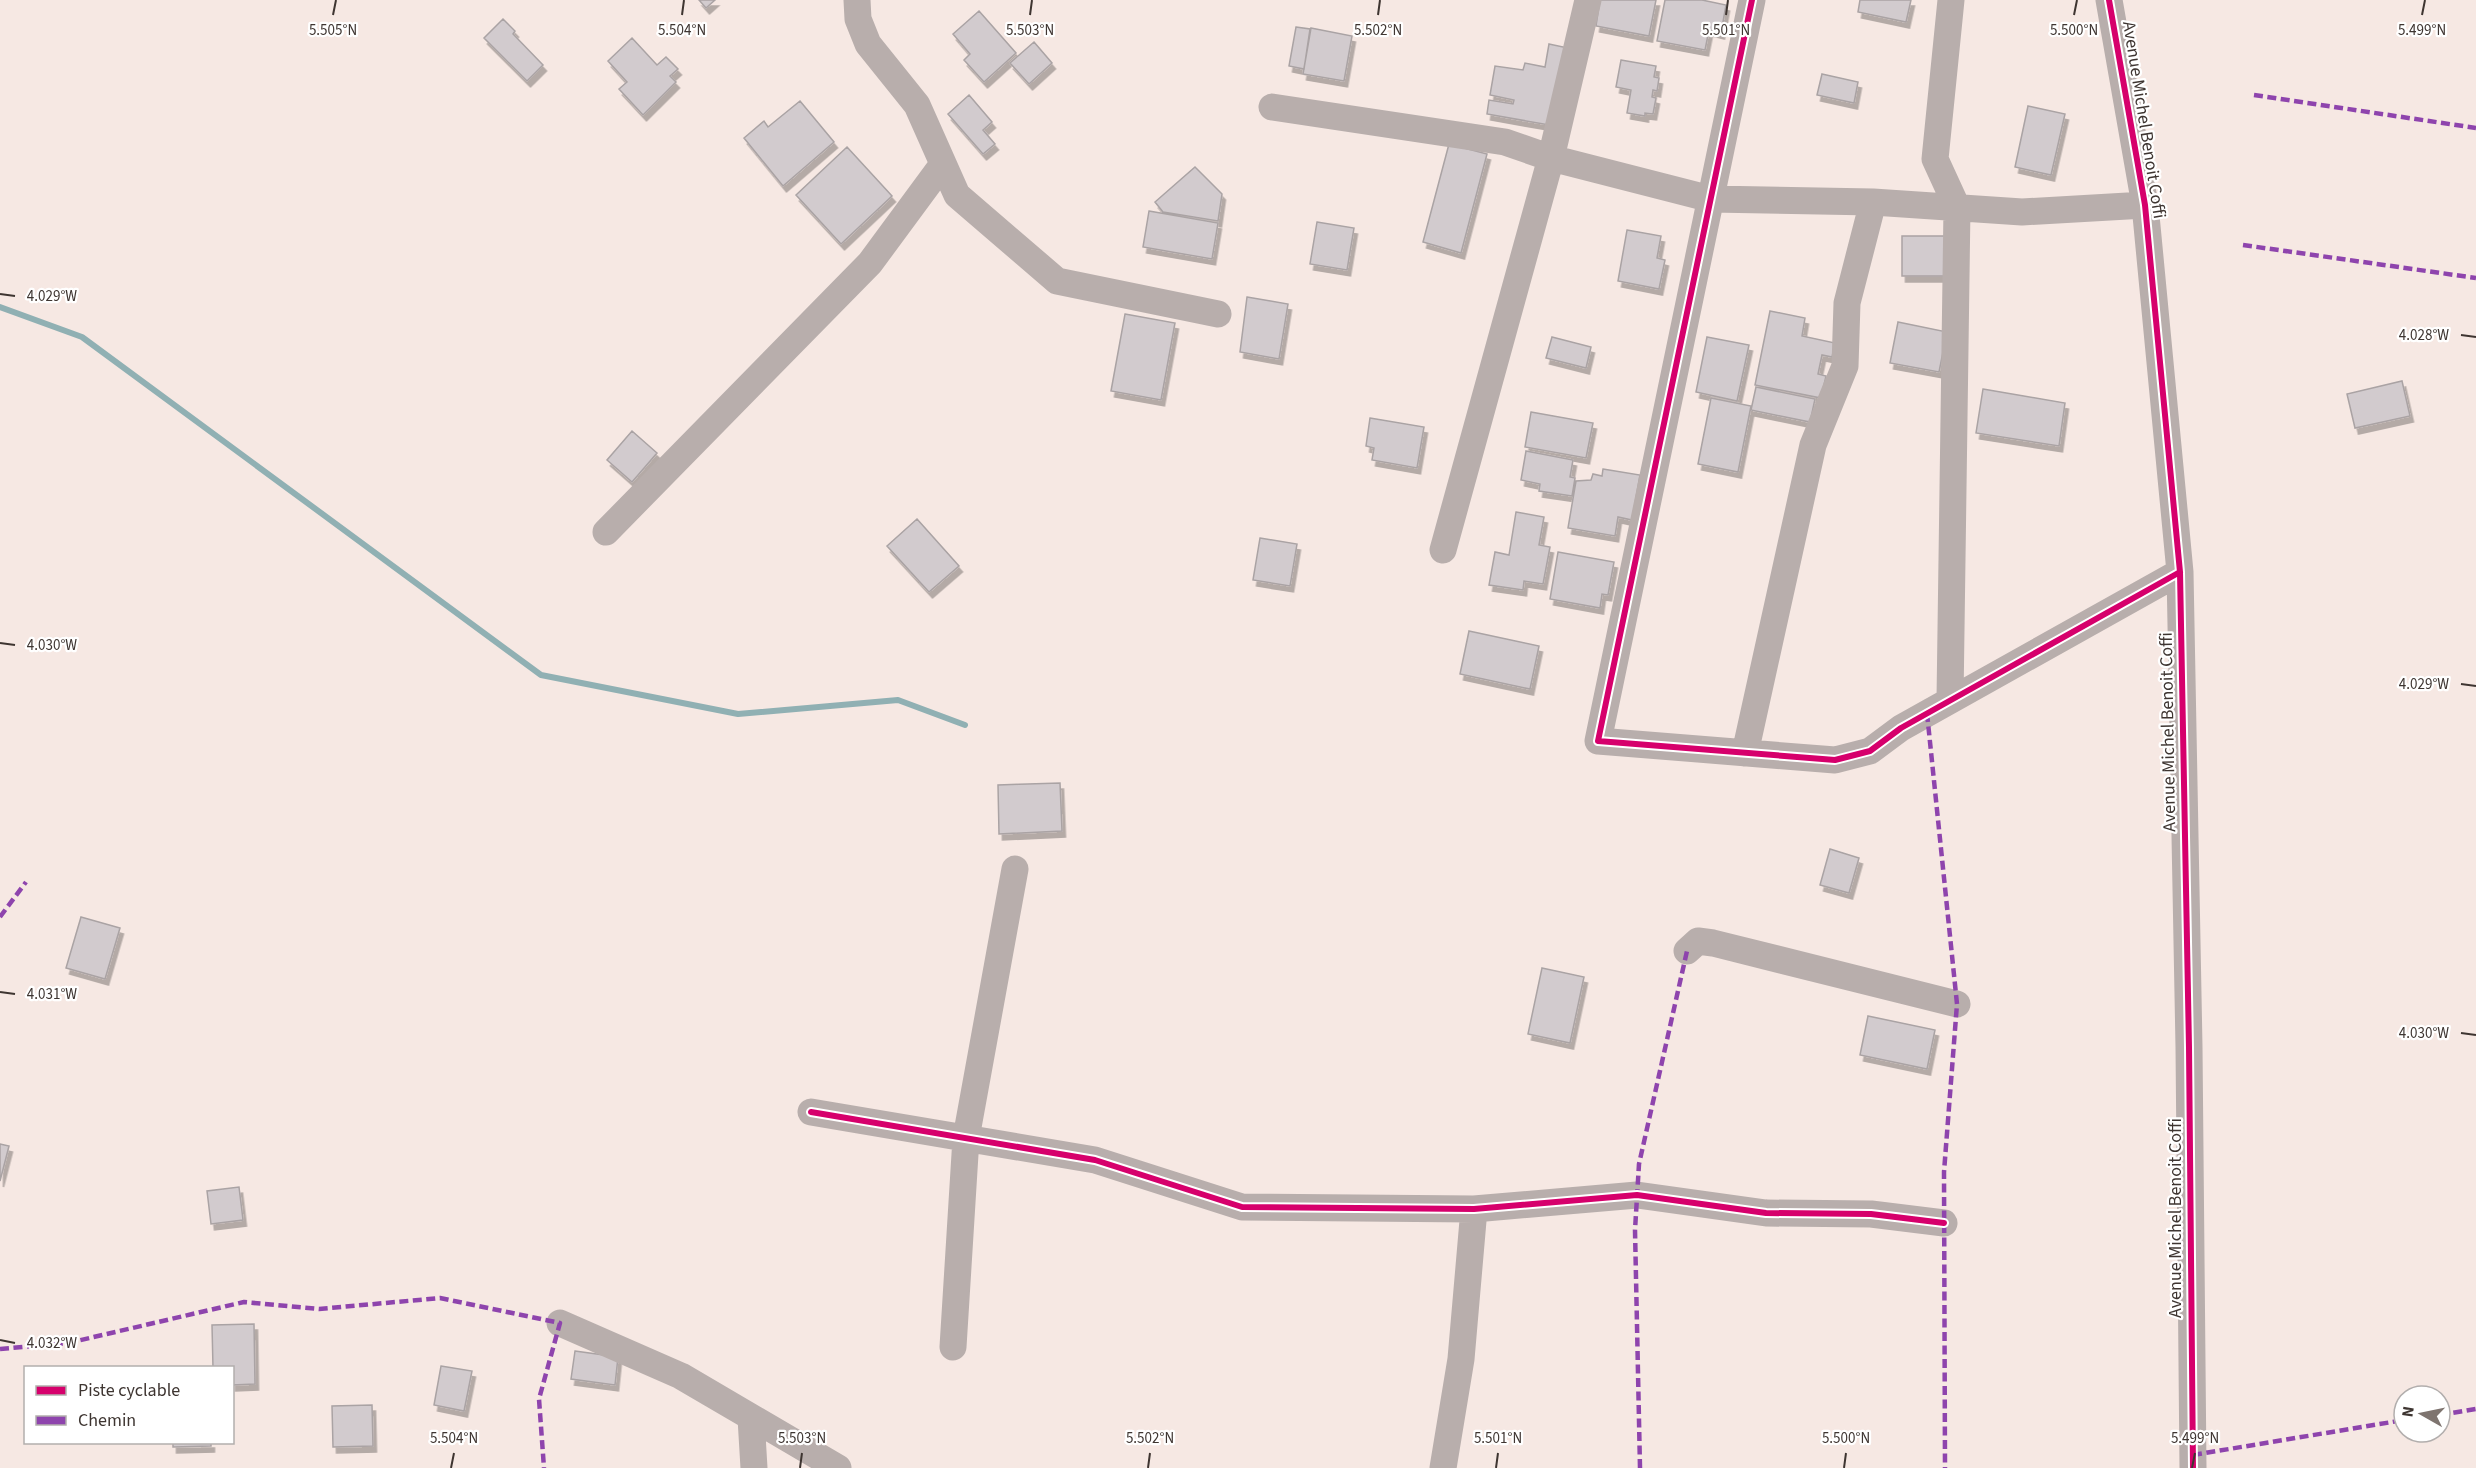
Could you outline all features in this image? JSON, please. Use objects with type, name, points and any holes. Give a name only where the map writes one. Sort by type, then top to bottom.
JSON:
[{"type":"street","points":[[836,0],[857,9],[868,44],[916,105],[957,195],[1057,281],[1218,314]]},
{"type":"street","points":[[1443,550],[1551,158],[1588,0]]},
{"type":"street","points":[[1752,0],[1598,741],[1835,760],[1870,751],[1901,728],[2180,572]]},
{"type":"street","points":[[1950,700],[1957,207],[1935,159],[1951,0]]},
{"type":"street","name":"Avenue Michel Benoit Coffi","points":[[2109,0],[2145,205],[2180,572],[2189,1035],[2193,1468]]},
{"type":"street","points":[[1272,106],[1505,142],[1551,158],[1711,199],[1873,202],[2022,212],[2145,205]]},
{"type":"street","points":[[606,532],[870,263],[943,164]]},
{"type":"street","points":[[1745,753],[1813,445],[1845,366],[1847,303],[1873,202]]},
{"type":"street","points":[[953,1347],[966,1138],[1015,869]]},
{"type":"street","points":[[1687,951],[1698,941],[1713,943],[1957,1004]]},
{"type":"street","points":[[811,1112],[1095,1160],[1242,1207],[1474,1209],[1637,1195],[1766,1214],[1871,1214],[1944,1223]]},
{"type":"street","points":[[1443,1468],[1461,1359],[1474,1209]]},
{"type":"street","points":[[560,1323],[681,1376],[838,1468]]},
{"type":"street","points":[[751,1418],[754,1468]]},
{"type":"building","points":[[699,0],[715,0],[706,8]]},
{"type":"building","points":[[1600,0],[1656,0],[1649,36],[1596,26]]},
{"type":"building","points":[[1665,0],[1702,0],[1726,5],[1721,33],[1709,30],[1705,50],[1657,41]]},
{"type":"building","points":[[1860,0],[1911,0],[1906,22],[1858,12]]},
{"type":"building","points":[[979,11],[1016,53],[984,82],[964,60],[970,54],[953,34]]},
{"type":"building","points":[[503,19],[515,31],[513,34],[543,65],[527,81],[484,38]]},
{"type":"building","points":[[1296,27],[1310,29],[1304,69],[1289,66]]},
{"type":"building","points":[[1311,28],[1352,36],[1344,81],[1303,74]]},
{"type":"building","points":[[632,38],[657,65],[666,57],[678,69],[670,76],[676,82],[643,115],[619,89],[627,82],[608,61]]},
{"type":"building","points":[[1034,42],[1052,63],[1029,84],[1010,63]]},
{"type":"building","points":[[1549,44],[1568,48],[1555,126],[1487,114],[1489,100],[1513,104],[1514,100],[1490,95],[1495,66],[1523,70],[1525,63],[1545,67]]},
{"type":"building","points":[[1621,60],[1656,66],[1654,77],[1659,78],[1657,91],[1653,90],[1652,97],[1656,98],[1653,114],[1645,113],[1645,116],[1627,113],[1631,90],[1616,87]]},
{"type":"building","points":[[1822,74],[1858,82],[1854,103],[1817,95]]},
{"type":"building","points":[[969,95],[992,122],[983,130],[995,144],[983,154],[948,114]]},
{"type":"building","points":[[800,101],[834,142],[783,186],[744,138],[764,121],[768,127]]},
{"type":"building","points":[[2028,106],[2065,114],[2051,175],[2015,167]]},
{"type":"building","points":[[1449,144],[1487,154],[1461,253],[1423,242]]},
{"type":"building","points":[[847,147],[892,196],[841,244],[796,195]]},
{"type":"building","points":[[1195,167],[1222,194],[1218,221],[1163,212],[1155,202]]},
{"type":"building","points":[[1149,211],[1218,223],[1212,259],[1143,247]]},
{"type":"building","points":[[1317,222],[1354,228],[1347,270],[1310,264]]},
{"type":"building","points":[[1627,230],[1661,236],[1657,258],[1665,260],[1659,289],[1618,281]]},
{"type":"building","points":[[1902,236],[1952,236],[1952,276],[1902,276]]},
{"type":"building","points":[[1247,297],[1288,304],[1279,359],[1240,352]]},
{"type":"building","points":[[1770,311],[1805,318],[1802,336],[1835,343],[1832,357],[1822,355],[1818,374],[1826,376],[1821,398],[1755,385]]},
{"type":"building","points":[[1125,314],[1175,323],[1161,400],[1111,391]]},
{"type":"building","points":[[1898,322],[1947,332],[1939,372],[1890,363]]},
{"type":"building","points":[[1552,337],[1591,347],[1586,368],[1546,358]]},
{"type":"building","points":[[1707,337],[1749,345],[1737,401],[1696,392]]},
{"type":"building","points":[[2402,381],[2410,416],[2355,428],[2347,394]]},
{"type":"building","points":[[1756,387],[1815,399],[1810,422],[1751,410]]},
{"type":"building","points":[[1983,389],[2065,403],[2059,446],[1976,433]]},
{"type":"building","points":[[1711,398],[1751,406],[1738,472],[1698,464]]},
{"type":"building","points":[[1531,412],[1593,423],[1586,458],[1525,447]]},
{"type":"building","points":[[1370,418],[1424,427],[1417,468],[1372,460],[1374,448],[1366,446]]},
{"type":"building","points":[[632,431],[657,453],[632,482],[607,460]]},
{"type":"building","points":[[1526,451],[1573,460],[1570,477],[1575,478],[1572,496],[1539,491],[1540,484],[1521,480]]},
{"type":"building","points":[[1603,469],[1640,475],[1632,520],[1618,517],[1615,536],[1568,528],[1576,481],[1591,480],[1593,474],[1602,476]]},
{"type":"building","points":[[1516,512],[1544,517],[1539,545],[1550,547],[1543,584],[1524,581],[1523,590],[1489,585],[1495,552],[1509,555]]},
{"type":"building","points":[[917,519],[959,566],[929,592],[887,546]]},
{"type":"building","points":[[1260,538],[1297,544],[1290,586],[1253,580]]},
{"type":"building","points":[[1558,552],[1614,562],[1608,595],[1602,594],[1600,608],[1550,599]]},
{"type":"building","points":[[1469,631],[1539,646],[1530,689],[1460,674]]},
{"type":"building","points":[[1060,783],[1062,831],[999,834],[998,785]]},
{"type":"building","points":[[1830,849],[1859,858],[1849,893],[1820,885]]},
{"type":"building","points":[[81,917],[120,928],[105,979],[66,968]]},
{"type":"building","points":[[1542,968],[1584,977],[1570,1043],[1528,1034]]},
{"type":"building","points":[[1868,1016],[1935,1030],[1927,1069],[1860,1055]]},
{"type":"building","points":[[0,1144],[9,1146],[0,1181]]},
{"type":"building","points":[[239,1187],[243,1220],[211,1224],[207,1191]]},
{"type":"building","points":[[254,1324],[255,1384],[234,1385],[234,1366],[213,1366],[212,1325]]},
{"type":"building","points":[[575,1351],[618,1357],[615,1385],[571,1379]]},
{"type":"building","points":[[441,1366],[472,1371],[464,1411],[434,1405]]},
{"type":"building","points":[[372,1405],[373,1446],[333,1447],[332,1406]]},
{"type":"building","points":[[173,1444],[211,1444],[211,1446],[173,1447]]},
{"type":"waterway","points":[[0,307],[82,337],[541,675],[738,714],[898,700],[965,725]]},
{"type":"marked path","points":[[2254,95],[2476,128]]},
{"type":"marked path","points":[[2243,245],[2476,278]]},
{"type":"marked path","points":[[1927,713],[1957,1004],[1944,1172],[1945,1468]]},
{"type":"marked path","points":[[0,917],[26,882]]},
{"type":"marked path","points":[[1640,1468],[1635,1230],[1639,1164],[1687,951]]},
{"type":"marked path","points":[[0,1349],[68,1343],[244,1302],[319,1309],[440,1298],[560,1323],[539,1399],[544,1468]]},
{"type":"marked path","points":[[2452,1413],[2476,1409]]},
{"type":"marked path","points":[[2193,1455],[2392,1422]]},
{"type":"cycle path","points":[[1752,0],[1598,741],[1835,760],[1870,751],[1901,728],[2180,572]]},
{"type":"cycle path","points":[[2109,0],[2145,205],[2180,572],[2189,1047],[2193,1468]]},
{"type":"cycle path","points":[[811,1112],[1095,1160],[1242,1207],[1474,1209],[1637,1195],[1766,1213],[1871,1214],[1944,1223]]}]
